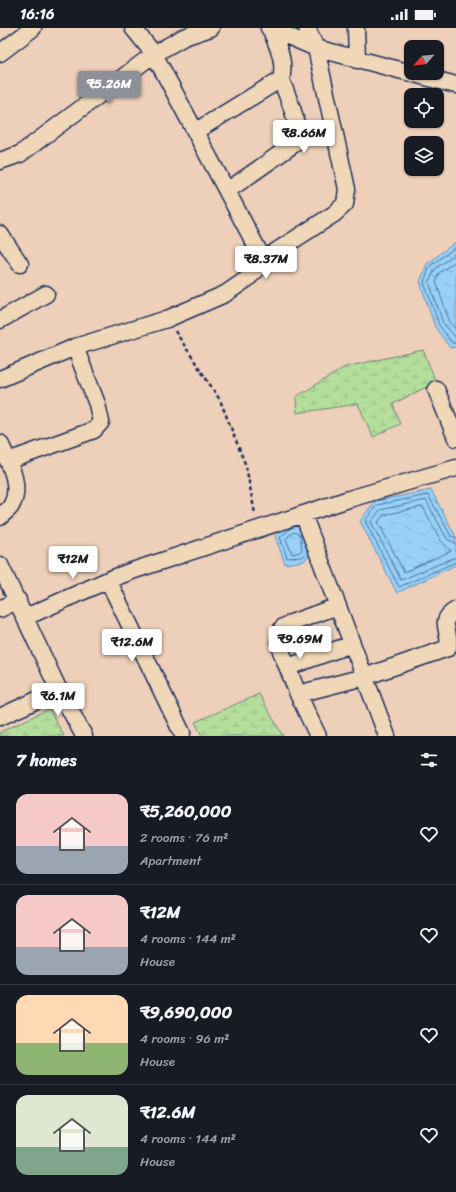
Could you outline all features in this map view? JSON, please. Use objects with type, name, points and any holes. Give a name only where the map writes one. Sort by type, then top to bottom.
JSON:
[{"type":"street","points":[[0,53],[33,28]]},
{"type":"street","points":[[133,28],[154,54],[264,261]]},
{"type":"street","points":[[0,174],[20,154],[154,54],[184,37],[211,28]]},
{"type":"street","points":[[270,28],[316,48],[456,85]]},
{"type":"street","points":[[227,191],[294,144],[297,134],[296,122],[281,79],[283,70],[282,56],[270,28]]},
{"type":"street","points":[[0,379],[76,347],[167,318],[225,294],[247,279],[275,252],[334,214],[345,204],[347,189],[316,48],[307,28]]},
{"type":"street","points":[[356,28],[357,60]]},
{"type":"street","points":[[196,131],[281,79]]},
{"type":"street","points":[[0,161],[20,154]]},
{"type":"street","points":[[0,234],[20,264]]},
{"type":"street","points":[[0,320],[46,294]]},
{"type":"street","points":[[8,461],[94,430],[101,422],[97,404],[76,347]]},
{"type":"street","points":[[436,389],[456,438]]},
{"type":"street","points":[[0,443],[14,473],[16,494],[11,506],[0,517]]},
{"type":"street","points":[[26,617],[108,580],[349,499],[456,468]]},
{"type":"street","points":[[0,504],[16,494]]},
{"type":"street","points":[[304,514],[387,736]]},
{"type":"street","points":[[0,565],[26,617],[79,735]]},
{"type":"street","points":[[108,580],[182,733]]},
{"type":"street","points":[[0,609],[18,600]]},
{"type":"street","points":[[318,736],[298,694],[279,640],[282,628],[291,623],[338,606]]},
{"type":"street","points":[[298,694],[364,677],[448,648],[450,640],[445,627],[445,620],[449,614],[456,610]]},
{"type":"street","points":[[288,667],[352,644]]},
{"type":"street","points":[[0,717],[52,694],[56,684]]},
{"type":"path","points":[[167,318],[220,400],[246,466],[258,529]]},
{"type":"green space","points":[[423,350],[436,382],[393,404],[400,424],[373,437],[358,404],[297,413],[296,397],[345,367]]},
{"type":"green space","points":[[259,694],[283,736],[202,736],[195,722]]},
{"type":"green space","points":[[49,709],[64,736],[0,736],[0,732]]},
{"type":"water","points":[[456,243],[456,347],[450,348],[435,327],[420,282],[427,264]]},
{"type":"water","points":[[431,490],[456,537],[456,565],[397,593],[360,521],[375,501]]},
{"type":"water","points":[[292,522],[308,527],[311,554],[304,561],[285,564],[275,536]]}]
